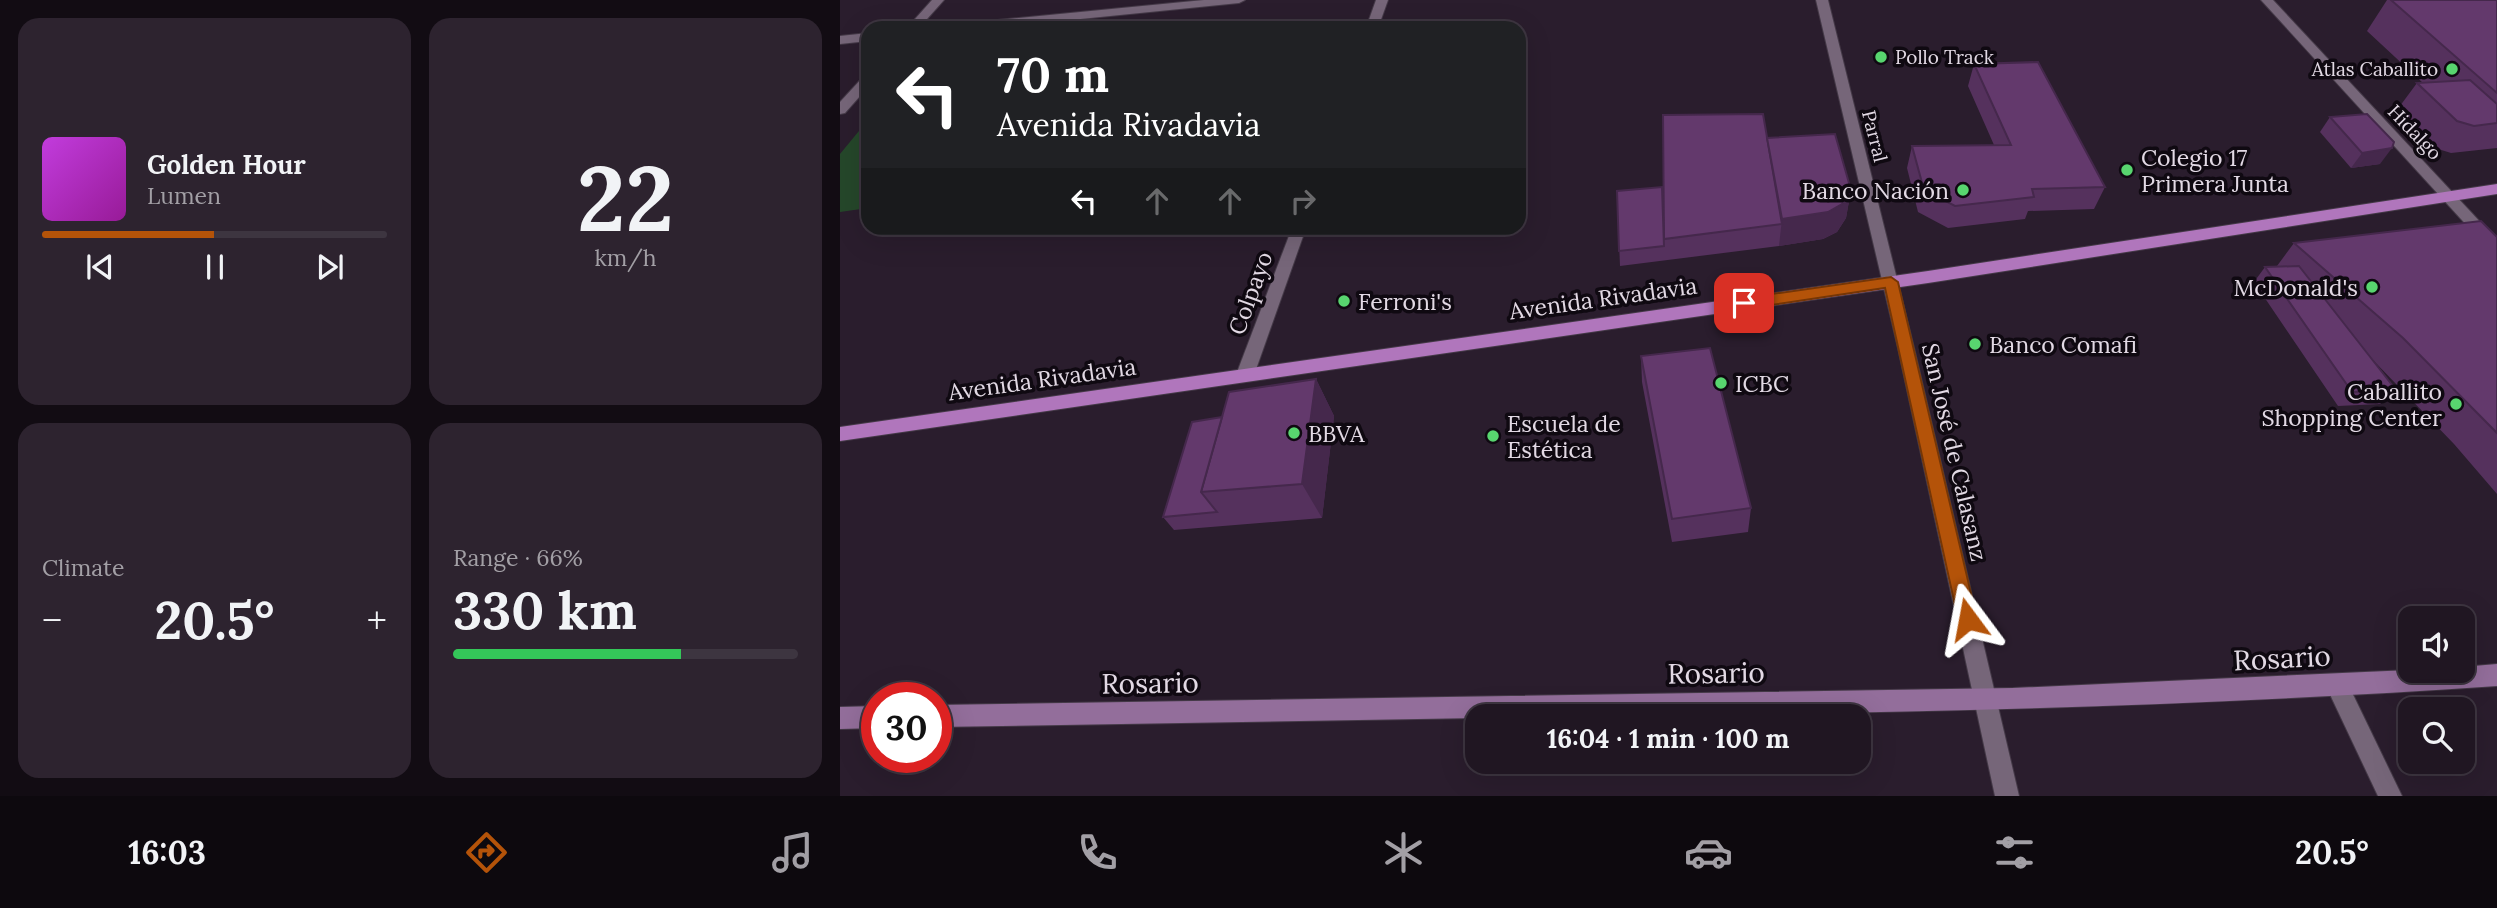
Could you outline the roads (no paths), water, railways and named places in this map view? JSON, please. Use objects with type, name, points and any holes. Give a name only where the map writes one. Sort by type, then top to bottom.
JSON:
[{"type":"main road","name":"Avenida Rivadavia","points":[[840,434],[1891,282],[2497,189]]},
{"type":"street","points":[[919,21],[938,0]]},
{"type":"street","points":[[1027,21],[1238,0]]},
{"type":"street","points":[[1374,21],[1382,0]]},
{"type":"street","name":"Parral","points":[[1822,0],[1891,282]]},
{"type":"street","name":"Hidalgo","points":[[2267,0],[2497,249]]},
{"type":"street","points":[[840,40],[861,38]]},
{"type":"street","points":[[840,110],[861,87]]},
{"type":"street","name":"Colpayo","points":[[1245,375],[1296,235]]},
{"type":"street","name":"San José de Calasanz","points":[[1891,282],[2007,796]]},
{"type":"street","name":"Rosario","points":[[952,716],[1838,701],[1986,701],[2337,686],[2497,675]]},
{"type":"street","points":[[2337,686],[2390,796]]},
{"type":"street","points":[[840,718],[861,717]]},
{"type":"place","name":"Pollo Track","points":[[1881,57]]},
{"type":"place","name":"Atlas Caballito","points":[[2452,69]]},
{"type":"place","name":"Colegio 17 Primera Junta","points":[[2127,170]]},
{"type":"place","name":"Banco Nación","points":[[1963,190]]},
{"type":"place","name":"McDonald's","points":[[2372,287]]},
{"type":"place","name":"Ferroni's","points":[[1344,301]]},
{"type":"place","name":"Banco Comafi","points":[[1975,344]]},
{"type":"place","name":"ICBC","points":[[1721,383]]},
{"type":"place","name":"Caballito Shopping Center","points":[[2456,404]]},
{"type":"place","name":"BBVA","points":[[1294,433]]},
{"type":"place","name":"Escuela de Estética","points":[[1493,436]]}]
